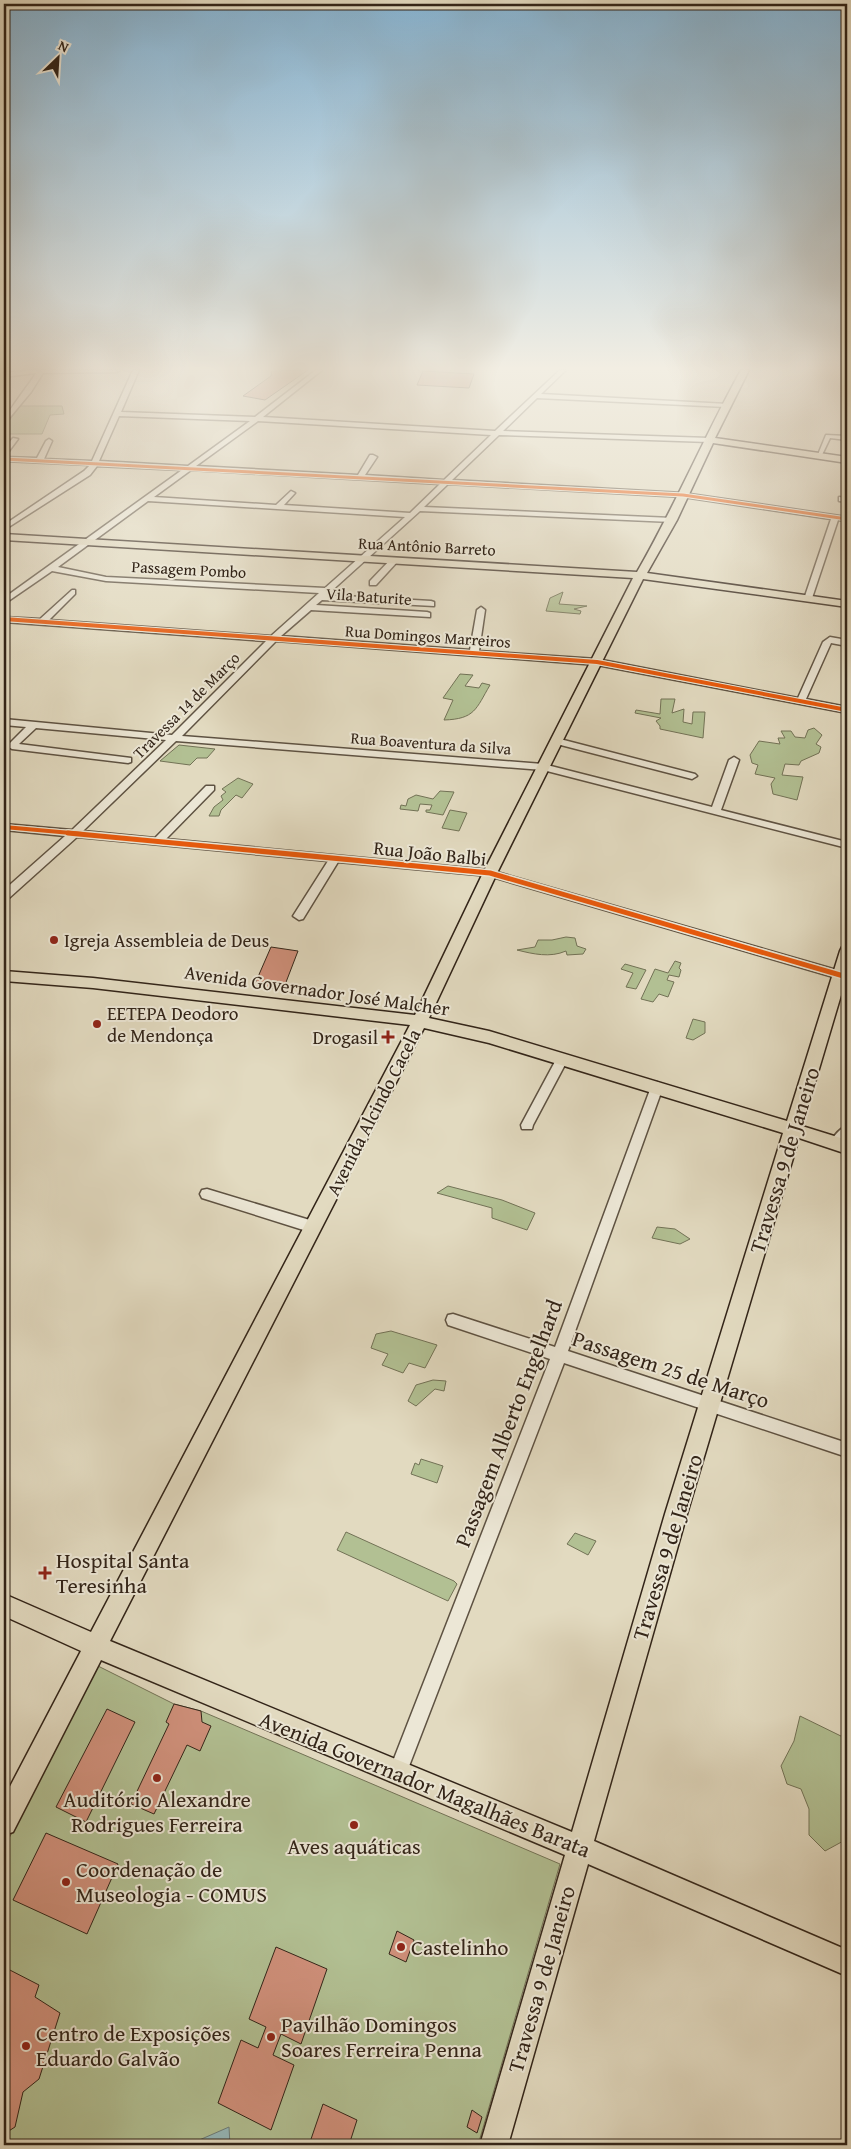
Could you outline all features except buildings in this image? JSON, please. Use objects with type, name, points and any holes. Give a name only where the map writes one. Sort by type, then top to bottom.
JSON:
[{"type":"main road","name":"Avenida Alcindo Cacela","points":[[4,1823],[420,1021],[490,873],[640,575],[672,520],[695,470]]},
{"type":"main road","name":"Rua Antônio Barreto","points":[[4,537],[640,575],[847,604]]},
{"type":"main road","name":"Travessa 9 de Janeiro","points":[[494,2145],[578,1847],[710,1404],[793,1129],[844,976],[847,951]]},
{"type":"main road","name":"Avenida Governador José Malcher","points":[[4,976],[93,983],[420,1021],[489,1037],[793,1129],[843,1141]]},
{"type":"main road","name":"Avenida Governador Magalhães Barata","points":[[4,1605],[96,1647],[396,1774],[578,1847],[847,1963]]},
{"type":"street","points":[[4,528],[88,470]]},
{"type":"street","points":[[4,602],[186,470]]},
{"type":"street","points":[[228,470],[446,484],[683,495],[847,519]]},
{"type":"street","points":[[360,478],[365,470]]},
{"type":"street","name":"Travessa 14 de Março","points":[[4,896],[74,834],[275,638],[460,470]]},
{"type":"street","points":[[279,506],[291,492]]},
{"type":"street","points":[[145,499],[411,515]]},
{"type":"street","points":[[418,509],[672,520]]},
{"type":"street","points":[[808,599],[835,517]]},
{"type":"street","points":[[373,583],[394,561]]},
{"type":"street","name":"Passagem Pombo","points":[[50,568],[106,579],[324,594],[431,604]]},
{"type":"street","points":[[42,622],[72,592]]},
{"type":"street","name":"Vila Baturite","points":[[309,607],[427,616]]},
{"type":"street","points":[[474,652],[481,610]]},
{"type":"street","name":"Rua Domingos Marreiros","points":[[4,619],[596,662],[847,710]]},
{"type":"street","points":[[802,701],[827,642],[830,640],[847,643]]},
{"type":"street","name":"Rua Boaventura da Silva","points":[[4,722],[174,738],[543,767],[847,846]]},
{"type":"street","points":[[33,725],[12,746],[128,760]]},
{"type":"street","points":[[556,741],[692,776]]},
{"type":"street","points":[[715,812],[734,760]]},
{"type":"street","points":[[157,842],[210,788]]},
{"type":"street","name":"Rua João Balbi","points":[[4,827],[490,873],[844,976]]},
{"type":"street","points":[[299,916],[335,858]]},
{"type":"street","points":[[527,1126],[562,1059]]},
{"type":"street","name":"Passagem Alberto Engelhard","points":[[396,1774],[558,1356],[657,1087]]},
{"type":"street","points":[[207,1194],[314,1227]]},
{"type":"street","name":"Passagem 25 de Março","points":[[453,1320],[847,1450]]},
{"type":"green space","points":[[563,592],[559,604],[587,606],[574,609],[581,611],[580,614],[546,611],[550,598]]},
{"type":"green space","points":[[460,674],[473,675],[465,686],[479,688],[482,683],[490,685],[477,706],[468,715],[444,720],[453,700],[443,698]]},
{"type":"green space","points":[[661,699],[675,699],[672,713],[684,709],[683,722],[692,724],[693,712],[705,712],[703,738],[660,729],[656,721],[661,718],[635,713],[636,710],[660,714]]},
{"type":"green space","points":[[814,728],[822,735],[816,744],[821,747],[819,753],[801,761],[799,765],[785,764],[782,775],[803,777],[797,800],[773,794],[771,784],[775,778],[755,774],[758,765],[752,763],[750,755],[759,741],[780,744],[778,738],[785,738],[781,731],[791,731],[795,737],[805,738],[808,730]]},
{"type":"green space","points":[[179,745],[215,749],[207,758],[197,758],[190,765],[160,761]]},
{"type":"green space","points":[[238,778],[253,784],[242,798],[236,795],[221,810],[219,816],[209,816],[214,807],[223,800],[221,796],[226,792],[222,789]]},
{"type":"green space","points":[[440,791],[454,792],[443,815],[426,812],[426,810],[430,810],[432,805],[420,804],[418,811],[400,809],[401,805],[406,806],[408,799],[416,795],[433,799]]},
{"type":"green space","points":[[450,810],[467,813],[459,831],[442,828]]},
{"type":"green space","points":[[575,938],[577,946],[586,949],[583,954],[567,955],[566,951],[542,955],[517,950],[535,947],[538,940]]},
{"type":"green space","points":[[675,961],[681,963],[679,968],[681,970],[679,977],[669,975],[667,980],[674,982],[668,997],[659,994],[653,1002],[641,999],[655,969],[668,973]]},
{"type":"green space","points":[[625,964],[646,970],[636,989],[626,987],[633,973],[621,969]]},
{"type":"green space","points":[[693,1019],[705,1022],[705,1033],[693,1040],[686,1038]]},
{"type":"green space","points":[[448,1186],[502,1200],[535,1213],[527,1230],[492,1218],[492,1208],[437,1193]]},
{"type":"green space","points":[[657,1227],[675,1229],[690,1239],[680,1244],[652,1238]]},
{"type":"green space","points":[[391,1331],[437,1345],[425,1368],[409,1363],[403,1373],[382,1365],[388,1354],[371,1348],[376,1334]]},
{"type":"green space","points":[[433,1380],[446,1381],[444,1391],[435,1389],[416,1406],[408,1401],[416,1385]]},
{"type":"green space","points":[[421,1459],[443,1466],[437,1483],[411,1474],[415,1463],[419,1465]]},
{"type":"green space","points":[[346,1532],[454,1581],[457,1584],[448,1601],[337,1550]]},
{"type":"green space","points":[[575,1533],[596,1541],[588,1555],[567,1544]]},
{"type":"green space","points":[[98,1666],[174,1704],[201,1711],[560,1864],[478,2145],[4,2145],[4,1848]]},
{"type":"green space","points":[[800,1716],[847,1739],[847,1839],[825,1851],[809,1835],[809,1809],[801,1789],[787,1784],[781,1766],[794,1741]]},
{"type":"water","points":[[229,2127],[230,2145],[197,2145],[197,2141]]},
{"type":"cycle path","points":[[233,470],[683,495],[847,519]]},
{"type":"cycle path","points":[[4,619],[597,662],[847,710]]},
{"type":"cycle path","points":[[4,827],[490,873],[847,977]]},
{"type":"place","name":"Igreja Assembleia de Deus","points":[[54,940]]},
{"type":"place","name":"EETEPA Deodoro de Mendonça","points":[[97,1024]]},
{"type":"place","name":"Drogasil","points":[[388,1037]]},
{"type":"place","name":"Hospital Santa Teresinha","points":[[45,1573]]},
{"type":"place","name":"Auditório Alexandre Rodrigues Ferreira","points":[[157,1778]]},
{"type":"place","name":"Aves aquáticas","points":[[354,1825]]},
{"type":"place","name":"Coordenação de Museologia - COMUS","points":[[66,1882]]},
{"type":"place","name":"Castelinho","points":[[401,1947]]},
{"type":"place","name":"Pavilhão Domingos Soares Ferreira Penna","points":[[271,2037]]},
{"type":"place","name":"Centro de Exposições Eduardo Galvão","points":[[26,2046]]}]
